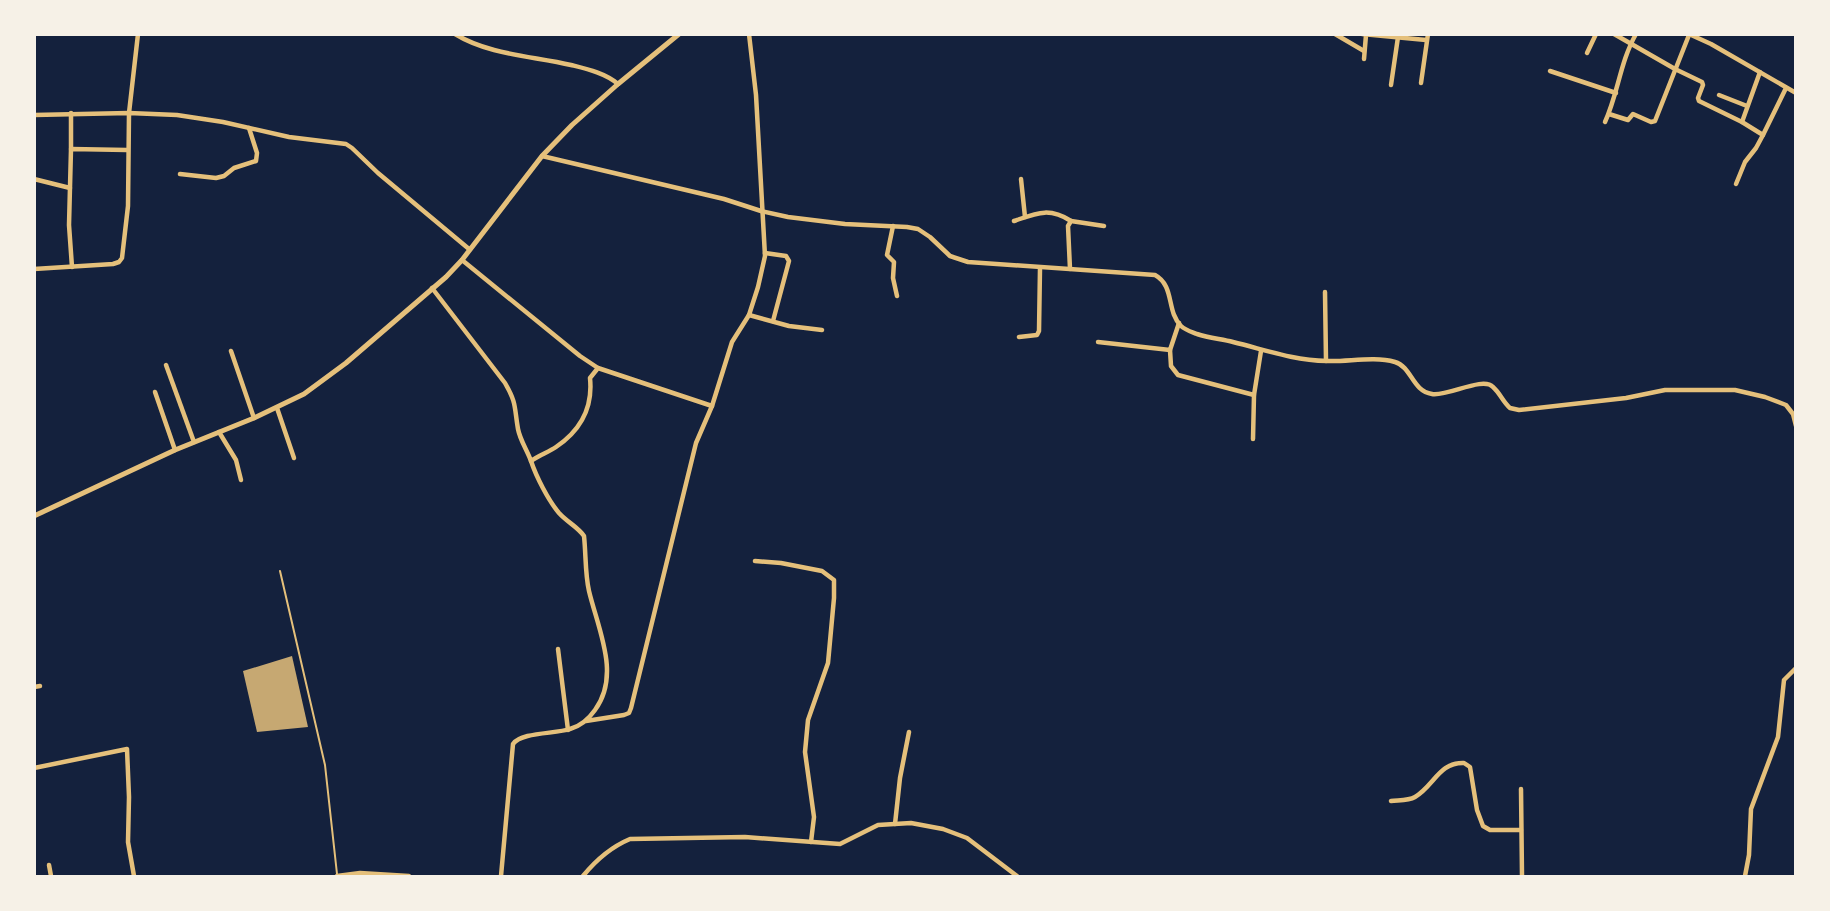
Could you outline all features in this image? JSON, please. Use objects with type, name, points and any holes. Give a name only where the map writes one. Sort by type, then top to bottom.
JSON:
[{"type":"street","points":[[34,269],[113,264],[122,258],[128,206],[129,113],[138,34]]},
{"type":"street","points":[[455,34],[481,47],[583,68],[606,76],[618,84]]},
{"type":"street","points":[[34,516],[175,450],[277,408],[304,394],[346,363],[462,260],[542,156],[572,125],[679,34]]},
{"type":"street","points":[[501,876],[513,744],[521,737],[568,730],[585,721],[624,715],[631,708],[696,443],[712,406],[732,342],[749,315],[758,287],[765,253],[756,95],[749,34]]},
{"type":"street","points":[[1335,34],[1364,51]]},
{"type":"street","points":[[1587,53],[1596,34]]},
{"type":"street","points":[[1614,34],[1702,82],[1699,101],[1742,122],[1762,135]]},
{"type":"street","points":[[1605,122],[1616,93],[1624,61],[1636,34]]},
{"type":"street","points":[[1364,59],[1364,35],[1427,37],[1421,83]]},
{"type":"street","points":[[1609,114],[1628,120],[1633,114],[1653,122],[1689,35],[1711,44],[1796,93]]},
{"type":"street","points":[[1391,85],[1398,37]]},
{"type":"street","points":[[1550,71],[1616,93]]},
{"type":"street","points":[[1742,122],[1760,72]]},
{"type":"street","points":[[1736,184],[1745,162],[1756,148],[1786,88]]},
{"type":"street","points":[[1719,95],[1747,106]]},
{"type":"street","points":[[71,113],[69,225],[72,267]]},
{"type":"street","points":[[34,115],[129,113],[195,117],[289,137],[350,146],[371,167],[469,249]]},
{"type":"street","points":[[180,174],[216,178],[224,176],[234,168],[252,164],[256,161],[257,153],[249,128]]},
{"type":"street","points":[[71,149],[127,150]]},
{"type":"street","points":[[542,156],[715,197],[788,217],[845,224],[907,227],[923,232],[943,251],[957,260],[1155,275],[1166,284],[1179,323],[1182,327],[1198,334],[1293,357],[1326,361],[1387,360],[1397,362],[1403,366],[1414,384],[1422,391],[1431,394],[1445,394],[1477,384],[1490,384],[1506,405],[1514,410],[1626,398],[1665,390],[1734,390],[1766,397],[1786,405],[1796,426]]},
{"type":"street","points":[[1021,178],[1025,217]]},
{"type":"street","points":[[34,179],[70,188]]},
{"type":"street","points":[[1014,221],[1040,213],[1056,213],[1071,221],[1104,226]]},
{"type":"street","points":[[1070,269],[1068,226],[1071,221]]},
{"type":"street","points":[[893,226],[887,255],[894,262],[893,278],[897,296]]},
{"type":"street","points":[[765,253],[786,256],[789,261],[772,321]]},
{"type":"street","points":[[462,260],[598,368],[712,406]]},
{"type":"street","points":[[1019,337],[1037,335],[1039,331],[1040,268]]},
{"type":"street","points":[[432,288],[512,396],[517,410],[518,430],[554,506],[584,536],[588,589],[603,640],[607,683],[602,700],[585,721]]},
{"type":"street","points":[[1325,292],[1326,361]]},
{"type":"street","points":[[749,315],[789,326],[822,330]]},
{"type":"street","points":[[1179,323],[1170,350],[1171,366],[1178,375],[1254,395]]},
{"type":"street","points":[[1098,342],[1170,350]]},
{"type":"street","points":[[231,351],[254,418]]},
{"type":"street","points":[[1253,439],[1254,395],[1261,351]]},
{"type":"street","points":[[166,365],[194,442]]},
{"type":"street","points":[[531,460],[555,447],[578,429],[592,390],[590,378],[598,368]]},
{"type":"street","points":[[155,392],[175,450]]},
{"type":"street","points":[[277,408],[294,458]]},
{"type":"street","points":[[219,432],[236,460],[241,480]]},
{"type":"street","points":[[755,561],[781,563],[822,571],[834,580],[828,663],[808,720],[805,752],[814,817],[811,842]]},
{"type":"street","points":[[558,649],[568,730]]},
{"type":"street","points":[[1745,876],[1749,855],[1750,809],[1778,738],[1784,680],[1796,668]]},
{"type":"street","points":[[895,824],[900,778],[909,732]]},
{"type":"street","points":[[34,768],[127,749],[128,842],[134,876]]},
{"type":"street","points":[[1391,801],[1415,797],[1446,767],[1454,763],[1464,763],[1470,770],[1477,810],[1483,826],[1490,830],[1521,830]]},
{"type":"street","points":[[1521,789],[1522,876]]},
{"type":"street","points":[[583,876],[593,863],[630,839],[745,837],[844,843],[878,825],[895,824],[920,824],[955,832],[967,838],[1017,876]]},
{"type":"street","points":[[49,865],[51,876]]},
{"type":"street","points":[[337,876],[360,873],[409,876]]},
{"type":"lane","points":[[280,571],[325,765],[337,876]]},
{"type":"building","points":[[292,656],[308,727],[257,732],[243,671]]}]
